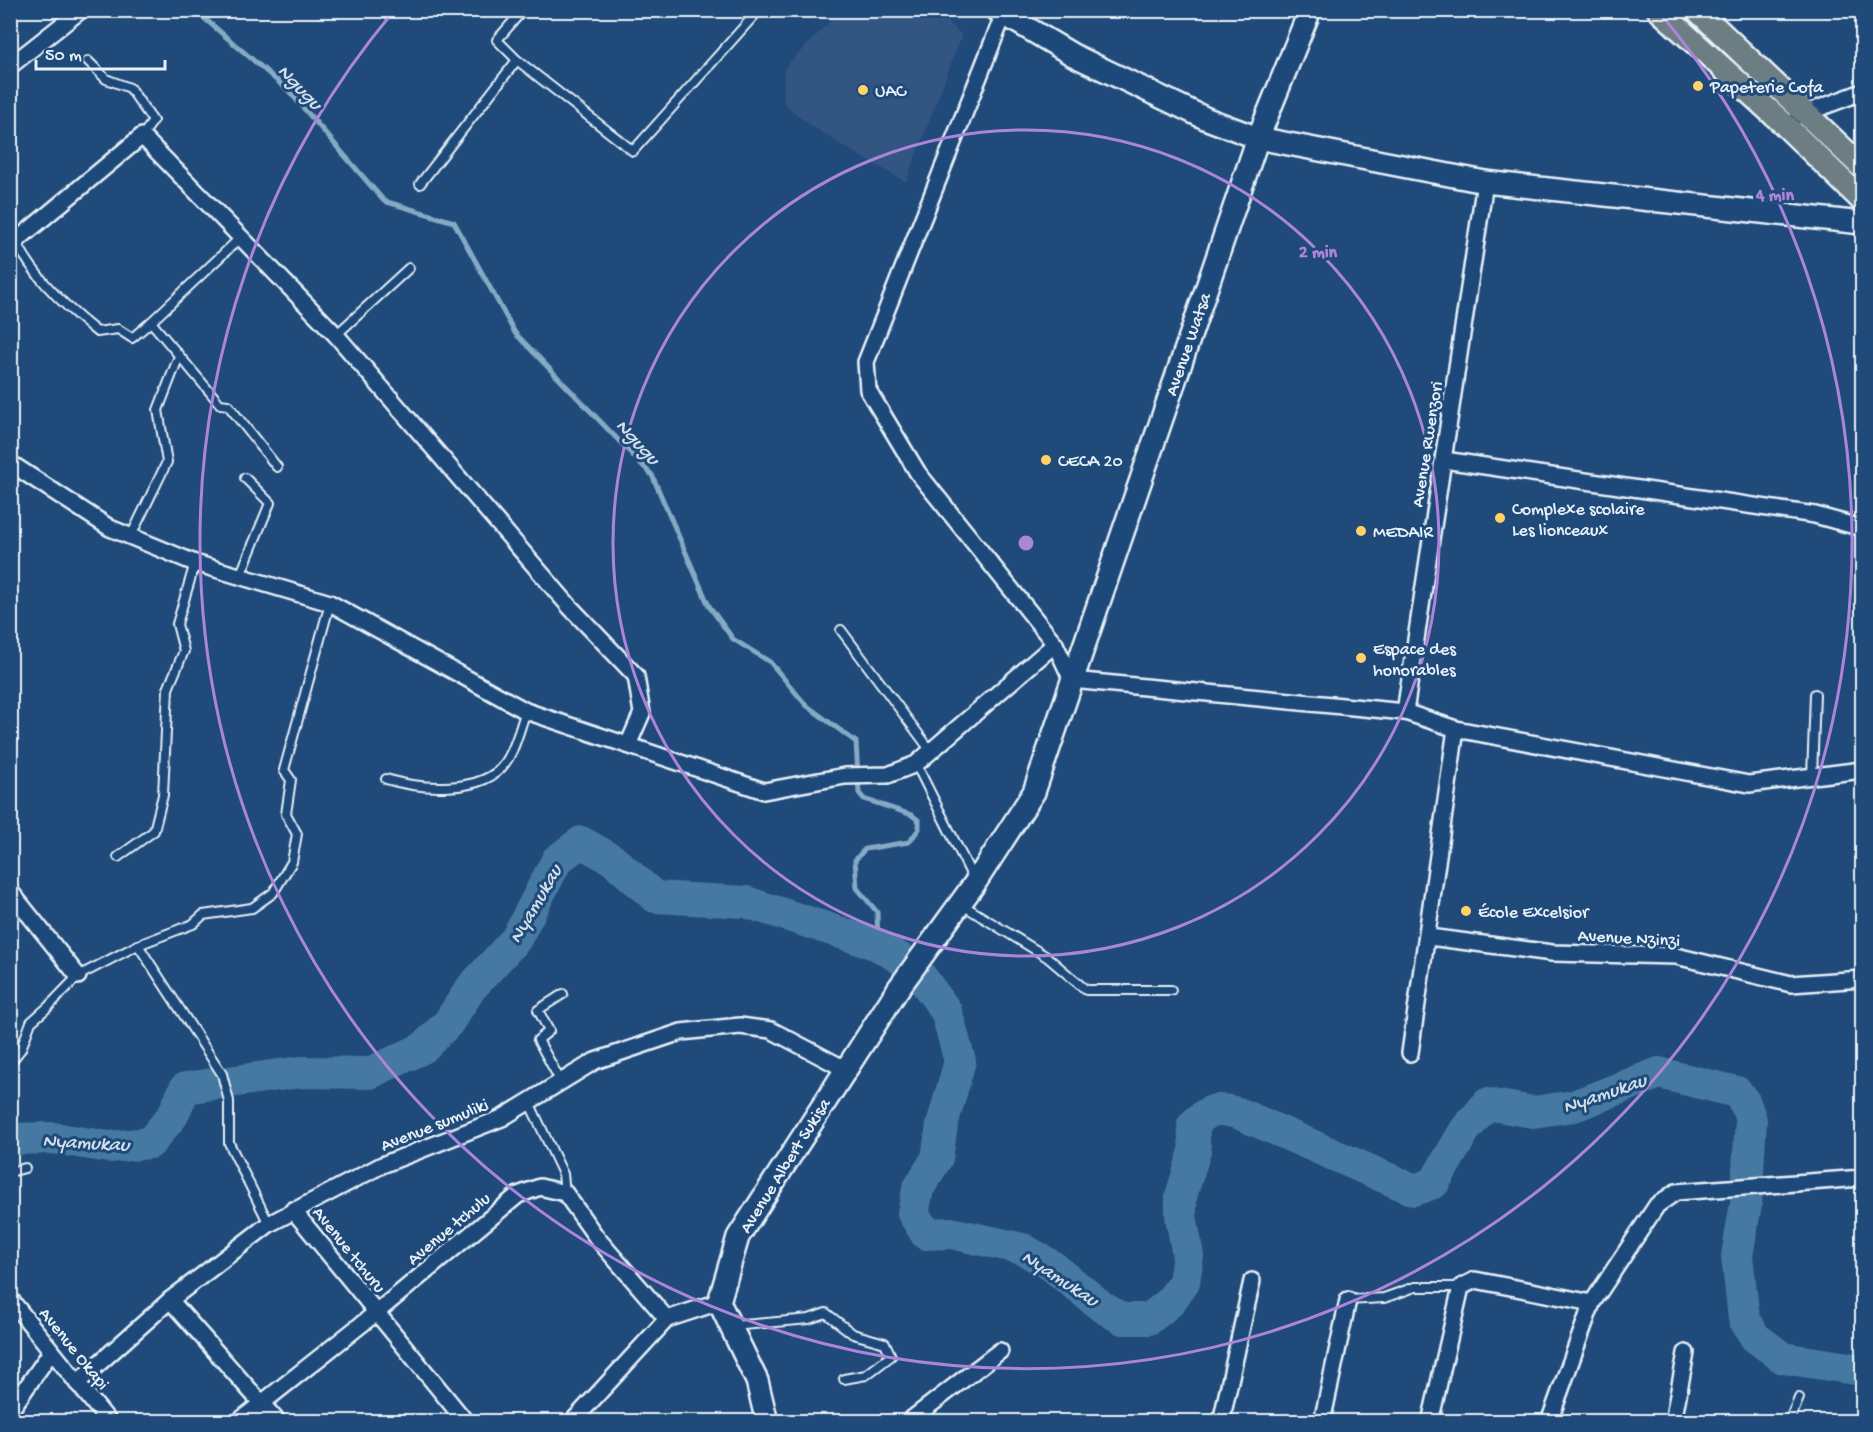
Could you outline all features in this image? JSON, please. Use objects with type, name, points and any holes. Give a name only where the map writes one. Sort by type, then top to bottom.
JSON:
[{"type":"main road","points":[[1659,10],[1863,200]]},
{"type":"main road","points":[[1697,10],[1863,167]]},
{"type":"street","points":[[10,66],[81,10]]},
{"type":"street","name":"Avenue Watsa","points":[[975,883],[1034,792],[1258,138],[1310,10]]},
{"type":"street","points":[[1863,223],[1485,183],[1258,138],[1208,119],[1083,60],[1000,13],[866,362],[868,390],[918,473],[1055,644],[1072,680],[1405,712],[1456,729],[1749,784],[1863,770]]},
{"type":"street","points":[[1785,125],[1804,112],[1863,92]]},
{"type":"street","points":[[13,245],[142,135],[336,335],[570,607],[636,676],[642,713],[628,745]]},
{"type":"street","name":"Avenue Rwenzori","points":[[1405,712],[1485,183]]},
{"type":"street","points":[[1444,460],[1815,515],[1863,528]]},
{"type":"street","points":[[10,463],[111,528],[195,562],[330,603],[526,711],[764,791],[844,776],[888,776],[916,764],[1055,644]]},
{"type":"street","points":[[1410,1053],[1429,937],[1456,729]]},
{"type":"street","name":"Avenue Albert Sukisa","points":[[719,1302],[738,1237],[898,989],[975,883]]},
{"type":"street","points":[[10,891],[78,976]]},
{"type":"street","name":"Avenue Nzinzi","points":[[1429,937],[1552,953],[1676,956],[1791,984],[1863,979]]},
{"type":"street","name":"Avenue sumuliki","points":[[77,1383],[170,1300],[269,1224],[382,1165],[471,1132],[529,1102],[595,1060],[681,1032],[740,1026],[771,1030],[845,1069]]},
{"type":"street","points":[[1549,1422],[1592,1303],[1657,1205],[1676,1192],[1863,1178]]},
{"type":"street","name":"Avenue tchulu","points":[[238,1422],[377,1312],[518,1195],[540,1187],[565,1193]]},
{"type":"street","points":[[565,1193],[597,1238],[667,1319]]},
{"type":"street","name":"Avenue tchuru","points":[[293,1210],[466,1422]]},
{"type":"street","points":[[1430,1422],[1461,1287],[1475,1280],[1592,1303]]},
{"type":"street","points":[[1221,1422],[1252,1281]]},
{"type":"street","name":"Avenue Okapi","points":[[10,1299],[110,1422]]},
{"type":"street","points":[[170,1300],[278,1422]]},
{"type":"street","points":[[1322,1422],[1348,1300]]},
{"type":"street","points":[[572,1422],[667,1319],[719,1302],[758,1381],[767,1422]]},
{"type":"street","points":[[908,1422],[1000,1351]]},
{"type":"street","points":[[10,1411],[51,1352]]},
{"type":"street","points":[[1673,1422],[1686,1353]]},
{"type":"lane","points":[[523,10],[497,40],[517,60],[633,152],[759,10]]},
{"type":"lane","points":[[420,184],[517,60]]},
{"type":"lane","points":[[88,62],[106,79],[130,88],[153,121],[142,135]]},
{"type":"lane","points":[[10,227],[13,245],[60,303],[97,332],[118,329],[132,338],[240,238]]},
{"type":"lane","points":[[336,335],[409,268]]},
{"type":"lane","points":[[151,322],[220,404],[228,405],[277,467]]},
{"type":"lane","points":[[131,536],[167,462],[158,410],[179,356]]},
{"type":"lane","points":[[240,576],[270,502],[245,478]]},
{"type":"lane","points":[[118,857],[154,831],[163,795],[168,689],[184,651],[177,624],[195,562]]},
{"type":"lane","points":[[10,1063],[21,1049],[30,1022],[48,1008],[78,976],[138,945],[193,924],[203,915],[252,908],[273,893],[292,862],[297,834],[286,814],[291,780],[284,770],[330,603]]},
{"type":"lane","points":[[841,630],[930,751]]},
{"type":"lane","points":[[1812,777],[1815,694]]},
{"type":"lane","points":[[386,779],[406,785],[450,787],[481,782],[505,764],[526,711]]},
{"type":"lane","points":[[916,764],[975,883]]},
{"type":"lane","points":[[959,903],[1047,957],[1086,990],[1171,990]]},
{"type":"lane","points":[[138,945],[222,1074],[229,1101],[229,1143],[269,1224]]},
{"type":"lane","points":[[561,1082],[538,1040],[549,1031],[538,1010],[563,994]]},
{"type":"lane","points":[[529,1102],[563,1174],[565,1193]]},
{"type":"lane","points":[[10,1172],[25,1168]]},
{"type":"lane","points":[[1348,1300],[1384,1298],[1415,1287],[1461,1287]]},
{"type":"lane","points":[[730,1326],[809,1319],[826,1313],[853,1334],[885,1343],[891,1356],[866,1375],[844,1379]]},
{"type":"lane","points":[[1789,1422],[1799,1398]]},
{"type":"shaded area","name":"UAC","points":[[840,11],[936,11],[962,35],[906,182],[841,145],[803,120],[784,103],[784,68]]},
{"type":"waterway","name":"Ngugu","points":[[188,10],[204,18],[288,90],[384,201],[454,222],[515,333],[652,475],[709,606],[733,639],[770,662],[806,705],[856,742],[859,793],[864,799],[912,815],[919,821],[919,829],[909,842],[865,849],[855,860],[857,888],[877,912],[878,945]]},
{"type":"waterway","name":"Nyamukau","points":[[10,1139],[53,1138],[109,1147],[150,1143],[173,1115],[185,1088],[301,1072],[370,1073],[423,1048],[448,1023],[471,988],[516,939],[557,860],[581,842],[613,860],[655,897],[746,902],[878,945],[914,967],[946,1011],[960,1061],[942,1125],[937,1158],[918,1189],[913,1213],[926,1234],[951,1233],[1023,1249],[1052,1266],[1101,1306],[1122,1319],[1149,1319],[1169,1303],[1184,1282],[1188,1256],[1181,1216],[1181,1196],[1195,1151],[1193,1125],[1208,1113],[1218,1110],[1238,1113],[1414,1190],[1434,1183],[1465,1130],[1487,1104],[1533,1112],[1574,1106],[1659,1073],[1737,1092],[1745,1103],[1751,1120],[1746,1204],[1737,1256],[1744,1319],[1755,1337],[1783,1358],[1862,1370]]},
{"type":"place","name":"Papeterie Cofa","points":[[1698,86]]},
{"type":"place","name":"UAC","points":[[863,90]]},
{"type":"place","name":"CECA 20","points":[[1046,460]]},
{"type":"place","name":"Complexe scolaire Les lionceaux","points":[[1500,518]]},
{"type":"place","name":"MEDAIR","points":[[1361,531]]},
{"type":"place","name":"Espace des honorables","points":[[1361,658]]},
{"type":"place","name":"École Excelsior","points":[[1466,911]]}]
